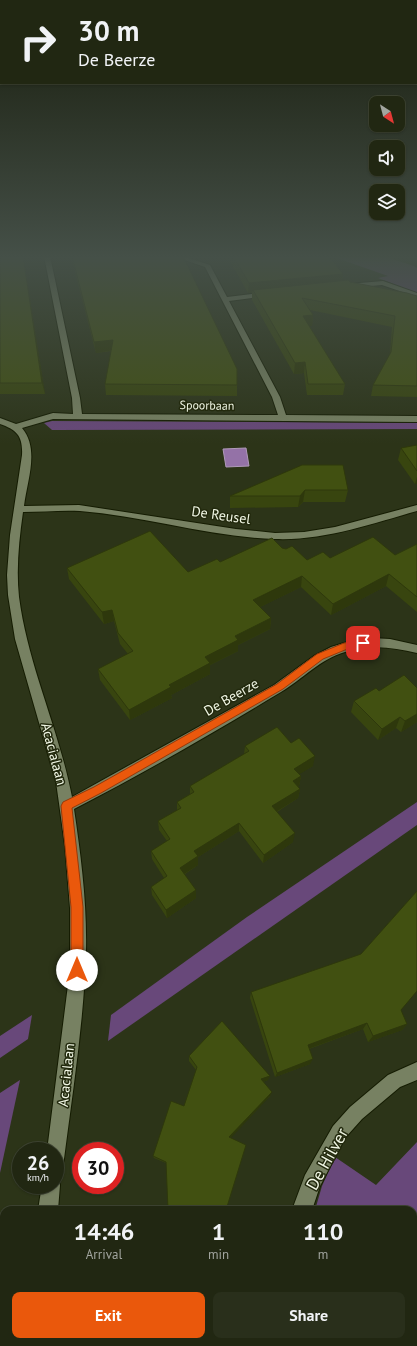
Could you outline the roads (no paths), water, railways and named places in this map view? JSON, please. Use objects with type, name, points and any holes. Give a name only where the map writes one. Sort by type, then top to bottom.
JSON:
[{"type":"street","points":[[60,319],[78,416]]},
{"type":"street","points":[[235,319],[276,397],[283,418]]},
{"type":"street","name":"Spoorbaan","points":[[16,427],[53,416],[417,418]]},
{"type":"street","points":[[0,421],[16,427]]},
{"type":"street","name":"Acacialaan","points":[[16,427],[23,434],[28,444],[13,547],[13,592],[15,614],[24,650],[58,765],[67,806],[77,907],[77,970],[57,1142]]},
{"type":"street","name":"De Reusel","points":[[18,510],[79,508],[236,532],[275,536],[304,535],[334,530],[417,508]]},
{"type":"street","name":"De Beerze","points":[[67,806],[280,686],[320,656],[344,647],[363,643],[389,643],[417,649]]},
{"type":"street","name":"De Hilver","points":[[303,1206],[312,1182],[340,1132],[356,1113],[394,1081],[417,1071]]},
{"type":"street","points":[[48,1206],[50,1194]]}]
